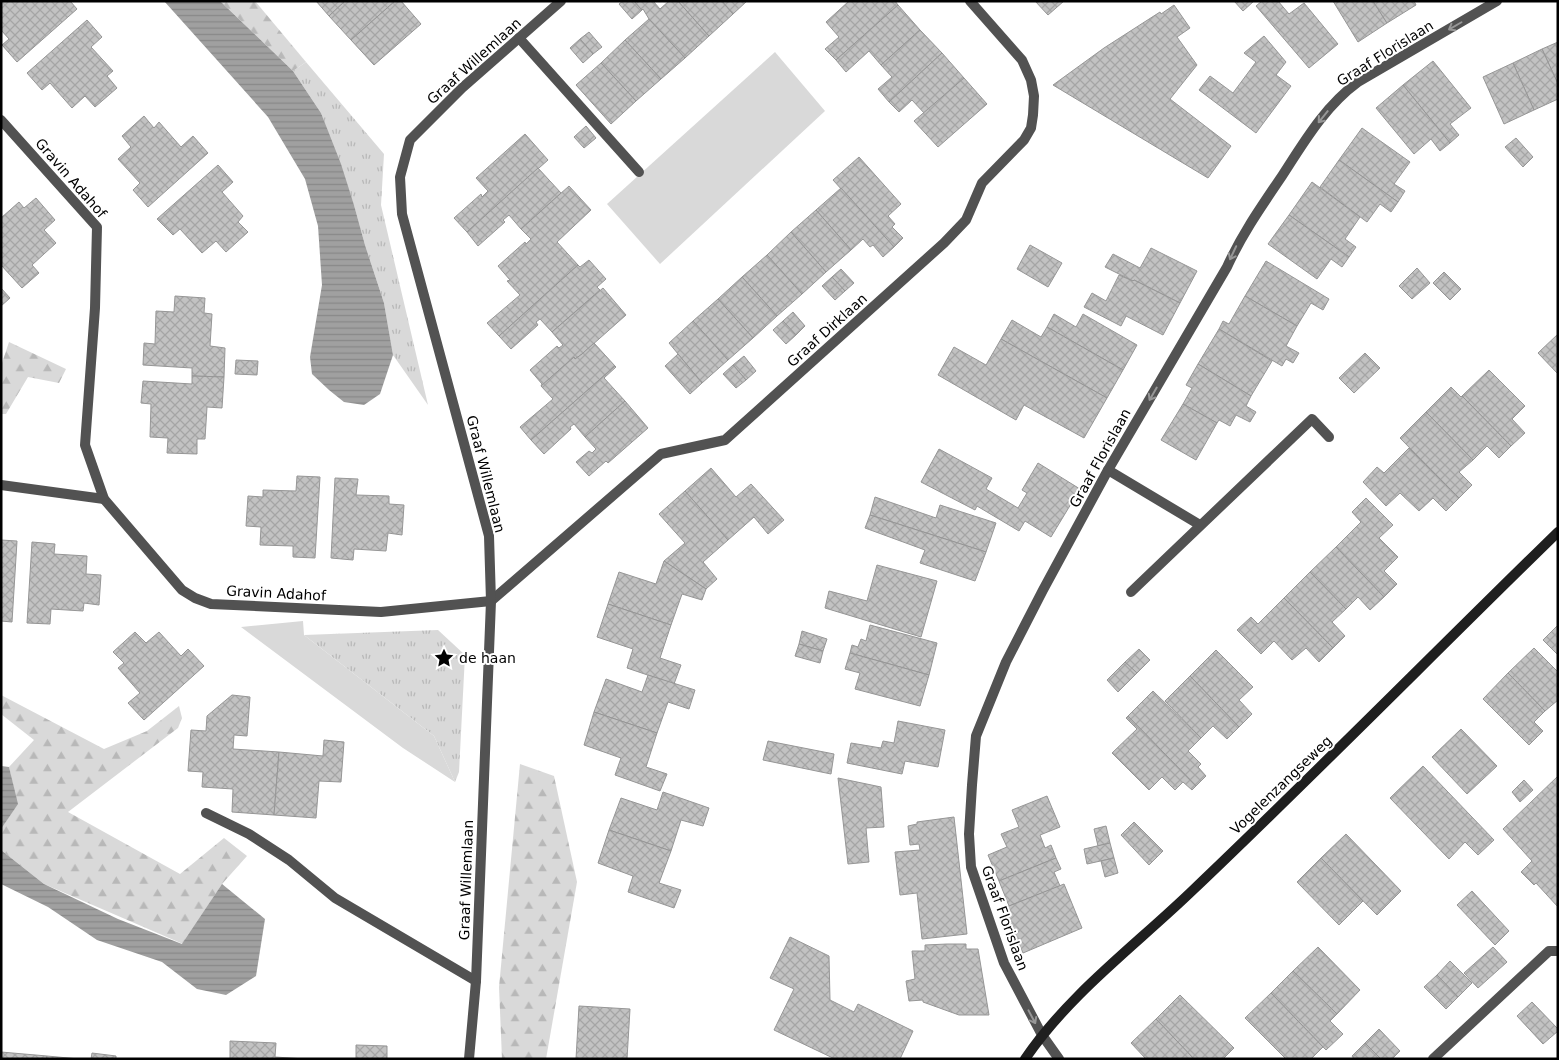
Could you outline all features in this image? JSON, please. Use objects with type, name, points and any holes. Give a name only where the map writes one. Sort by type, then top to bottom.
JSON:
[{"type":"main road","name":"Vogelenzangseweg","points":[[1025,1059],[1042,1035],[1095,978],[1192,892],[1558,532]]},
{"type":"street","name":"Graaf Willemlaan","points":[[469,1059],[476,981],[491,602],[489,536],[402,214],[400,177],[410,140],[462,88],[561,1]]},
{"type":"street","name":"Graaf Dirklaan","points":[[491,602],[662,454],[725,440],[944,243],[966,220],[982,183],[1024,140],[1031,128],[1034,96],[1031,80],[1022,60],[970,1]]},
{"type":"street","name":"Graaf Florislaan","points":[[1059,1059],[1042,1035],[1004,963],[971,867],[969,834],[976,736],[1006,662],[1108,470],[1227,267],[1240,238],[1311,132],[1344,93],[1358,82],[1497,1]]},
{"type":"street","points":[[519,38],[639,172]]},
{"type":"street","name":"Gravin Adahof","points":[[1,120],[97,227],[95,308],[85,445],[104,499],[182,590],[195,598],[211,604],[381,612],[491,602]]},
{"type":"street","points":[[1131,592],[1312,419],[1329,437]]},
{"type":"street","points":[[1108,470],[1200,525]]},
{"type":"street","points":[[1,485],[104,499]]},
{"type":"street","points":[[206,813],[249,834],[289,860],[335,898],[476,981]]},
{"type":"street","points":[[1433,1059],[1549,951],[1558,951]]},
{"type":"green space","points":[[220,1],[255,1],[306,62],[293,71]]},
{"type":"green space","points":[[775,52],[825,111],[660,264],[607,204]]},
{"type":"green space","points":[[306,62],[384,154],[381,205],[428,405],[393,355],[384,303],[354,205],[321,113],[293,71]]},
{"type":"green space","points":[[9,342],[66,369],[59,383],[28,377],[6,414],[1,414],[1,366]]},
{"type":"green space","points":[[303,621],[304,635],[434,736],[455,782],[403,748],[241,627]]},
{"type":"green space","points":[[438,630],[465,655],[459,772],[455,782],[434,736],[304,635]]},
{"type":"green space","points":[[1,695],[104,749],[147,731],[179,706],[182,718],[178,728],[68,812],[180,874],[224,838],[247,856],[222,884],[183,944],[44,884],[1,850],[1,829],[17,804],[9,767],[34,740],[1,714]]},
{"type":"green space","points":[[520,764],[554,776],[577,882],[546,1059],[502,1059],[499,987]]},
{"type":"shaded area","points":[[164,1],[220,1],[293,71],[321,113],[341,164],[384,303],[393,355],[380,394],[364,405],[344,402],[312,374],[310,357],[322,285],[318,226],[305,179],[268,117]]},
{"type":"shaded area","points":[[1,766],[9,767],[18,804],[1,829]]},
{"type":"shaded area","points":[[1,850],[44,884],[118,919],[182,944],[222,884],[265,919],[256,976],[226,995],[197,989],[162,962],[97,940],[48,907],[1,884]]},
{"type":"building","points":[[1,1],[70,1],[77,9],[17,62],[2,45],[9,39],[1,30]]},
{"type":"building","points":[[316,1],[345,1],[329,16]]},
{"type":"building","points":[[345,1],[395,1],[351,40],[329,16]]},
{"type":"building","points":[[395,1],[401,1],[421,24],[374,65],[351,40]]},
{"type":"building","points":[[623,1],[634,1],[642,10],[632,19],[619,4]]},
{"type":"building","points":[[634,1],[653,1],[660,9],[669,1],[678,1],[709,36],[685,58]]},
{"type":"building","points":[[678,1],[722,1],[733,14],[709,36]]},
{"type":"building","points":[[722,1],[747,1],[733,14]]},
{"type":"building","points":[[849,1],[895,1],[898,5],[836,60],[825,49],[839,37],[826,22]]},
{"type":"building","points":[[1035,1],[1064,1],[1048,15]]},
{"type":"building","points":[[1234,1],[1254,1],[1243,11]]},
{"type":"building","points":[[1262,1],[1278,1],[1289,14],[1304,3],[1338,44],[1309,68],[1256,6]]},
{"type":"building","points":[[1333,1],[1373,1],[1387,23],[1358,42]]},
{"type":"building","points":[[1373,1],[1414,1],[1416,5],[1387,23]]},
{"type":"building","points":[[898,5],[920,30],[881,65],[869,51],[846,72],[836,60]]},
{"type":"building","points":[[1174,5],[1190,28],[1177,37],[1197,65],[1170,99],[1231,146],[1208,178],[1053,85],[1104,48]]},
{"type":"building","points":[[649,19],[685,58],[661,79],[625,40]]},
{"type":"building","points":[[87,20],[102,37],[91,47],[113,71],[107,76],[117,88],[95,107],[85,96],[72,108],[50,83],[42,90],[27,73]]},
{"type":"building","points":[[920,30],[942,53],[889,102],[878,89],[892,77],[881,65]]},
{"type":"building","points":[[589,32],[602,47],[593,54],[580,39]]},
{"type":"building","points":[[1264,36],[1286,62],[1276,75],[1291,86],[1256,133],[1199,90],[1210,76],[1233,93],[1256,62],[1244,53]]},
{"type":"building","points":[[580,39],[593,54],[583,63],[570,48]]},
{"type":"building","points":[[625,40],[661,79],[636,101],[601,63]]},
{"type":"building","points":[[1558,42],[1558,84],[1542,49]]},
{"type":"building","points":[[1542,49],[1558,84],[1558,99],[1534,110],[1513,63]]},
{"type":"building","points":[[942,53],[964,78],[925,114],[912,100],[899,112],[889,102]]},
{"type":"building","points":[[1433,61],[1471,108],[1450,124],[1459,135],[1450,143],[1403,85]]},
{"type":"building","points":[[601,63],[636,101],[611,124],[576,85]]},
{"type":"building","points":[[1513,63],[1534,110],[1504,124],[1483,77]]},
{"type":"building","points":[[964,78],[987,104],[938,147],[914,121]]},
{"type":"building","points":[[1403,85],[1450,143],[1440,151],[1431,139],[1414,154],[1376,108]]},
{"type":"building","points":[[144,116],[154,128],[159,122],[181,147],[193,136],[208,153],[148,207],[133,190],[140,183],[118,159],[131,147],[122,136]]},
{"type":"building","points":[[586,126],[596,138],[584,148],[574,137]]},
{"type":"building","points":[[1362,128],[1410,162],[1394,184],[1405,191],[1398,202],[1339,160]]},
{"type":"building","points":[[525,134],[548,160],[467,232],[454,218],[481,194],[482,197],[488,191],[476,178]]},
{"type":"building","points":[[1516,138],[1533,157],[1523,167],[1505,147]]},
{"type":"building","points":[[859,157],[901,204],[888,216],[895,224],[892,227],[903,238],[894,247],[833,180]]},
{"type":"building","points":[[1339,160],[1398,202],[1391,212],[1380,204],[1367,222],[1320,187]]},
{"type":"building","points":[[218,165],[233,182],[222,192],[243,216],[238,222],[248,232],[226,252],[216,241],[202,253],[180,229],[173,235],[157,219]]},
{"type":"building","points":[[538,168],[561,193],[521,229],[509,215],[503,220],[505,222],[478,246],[467,232]]},
{"type":"building","points":[[1312,182],[1360,217],[1345,239],[1356,247],[1349,257],[1289,215]]},
{"type":"building","points":[[569,186],[591,210],[557,242],[578,265],[499,336],[487,323],[520,295],[507,281],[510,280],[498,266],[531,239],[521,229]]},
{"type":"building","points":[[841,188],[894,247],[883,257],[873,245],[870,247],[863,239],[851,250],[816,210]]},
{"type":"building","points":[[36,198],[55,220],[44,230],[56,243],[32,265],[39,273],[22,288],[1,265],[1,218],[19,202],[24,208]]},
{"type":"building","points":[[816,210],[851,250],[826,272],[791,232]]},
{"type":"building","points":[[1289,215],[1349,257],[1342,267],[1331,259],[1317,279],[1268,244]]},
{"type":"building","points":[[791,232],[826,272],[802,294],[767,255]]},
{"type":"building","points":[[1030,245],[1062,263],[1048,287],[1017,269]]},
{"type":"building","points":[[1151,248],[1197,271],[1180,303],[1105,267],[1113,254],[1140,268]]},
{"type":"building","points":[[767,255],[802,294],[777,316],[742,277]]},
{"type":"building","points":[[589,260],[606,279],[597,287],[600,290],[552,332],[540,319],[536,322],[538,325],[511,349],[499,336],[578,265],[580,267]]},
{"type":"building","points":[[1266,261],[1329,299],[1323,310],[1311,303],[1297,326],[1245,296]]},
{"type":"building","points":[[1417,268],[1430,283],[1412,299],[1399,286]]},
{"type":"building","points":[[841,269],[854,283],[845,291],[832,277]]},
{"type":"building","points":[[1444,272],[1461,289],[1450,300],[1433,283]]},
{"type":"building","points":[[1119,275],[1134,280],[1180,303],[1163,335],[1126,316],[1121,326],[1084,307],[1092,293],[1106,301]]},
{"type":"building","points":[[742,277],[777,316],[753,338],[718,299]]},
{"type":"building","points":[[832,277],[845,291],[835,300],[822,286]]},
{"type":"building","points":[[1,288],[10,298],[1,306]]},
{"type":"building","points":[[603,288],[626,315],[582,354],[575,359],[574,357],[541,386],[542,384],[530,370],[557,346],[559,348],[563,345],[552,332]]},
{"type":"building","points":[[175,296],[205,298],[204,313],[212,314],[210,346],[225,348],[224,377],[192,376],[192,368],[143,365],[144,343],[155,344],[156,311],[174,312]]},
{"type":"building","points":[[1245,296],[1297,326],[1286,346],[1299,353],[1293,363],[1286,359],[1282,366],[1219,329],[1223,321],[1229,324]]},
{"type":"building","points":[[718,299],[753,338],[728,360],[693,321]]},
{"type":"building","points":[[793,312],[805,326],[796,335],[783,321]]},
{"type":"building","points":[[1054,314],[1076,327],[1083,314],[1137,345],[1123,370],[1047,327]]},
{"type":"building","points":[[1012,320],[1041,337],[1047,327],[1123,370],[1107,398],[1001,339]]},
{"type":"building","points":[[693,321],[728,360],[702,383],[669,343]]},
{"type":"building","points":[[783,321],[796,335],[786,344],[773,330]]},
{"type":"building","points":[[1219,329],[1272,361],[1251,396],[1198,364]]},
{"type":"building","points":[[1558,334],[1558,374],[1538,353]]},
{"type":"building","points":[[1001,339],[1107,398],[1084,438],[1024,405],[1016,420],[938,375],[954,347],[986,365]]},
{"type":"building","points":[[594,343],[615,366],[531,440],[520,427],[553,399],[541,386],[574,357],[575,359]]},
{"type":"building","points":[[1365,353],[1380,368],[1354,393],[1339,378]]},
{"type":"building","points":[[678,354],[702,383],[690,394],[665,366]]},
{"type":"building","points":[[744,356],[756,371],[746,380],[733,365]]},
{"type":"building","points":[[236,360],[258,361],[257,375],[235,374]]},
{"type":"building","points":[[1198,364],[1251,396],[1246,406],[1256,412],[1250,422],[1236,415],[1230,426],[1219,420],[1217,423],[1183,404],[1192,388],[1186,385]]},
{"type":"building","points":[[733,365],[746,380],[736,388],[723,374]]},
{"type":"building","points":[[615,366],[604,378],[625,401],[585,437],[574,424],[544,454],[531,440]]},
{"type":"building","points":[[1489,370],[1525,406],[1512,419],[1525,433],[1511,446],[1462,396]]},
{"type":"building","points":[[192,376],[224,377],[222,408],[207,407],[205,439],[197,439],[197,454],[167,453],[168,438],[150,437],[151,404],[141,403],[143,381],[192,384]]},
{"type":"building","points":[[1451,387],[1511,446],[1499,458],[1487,446],[1473,460],[1426,412]]},
{"type":"building","points":[[625,401],[648,428],[608,463],[606,461],[589,476],[576,462],[589,451],[592,453],[596,449],[585,437]]},
{"type":"building","points":[[1183,404],[1217,423],[1196,460],[1161,440]]},
{"type":"building","points":[[1426,412],[1473,460],[1459,472],[1472,485],[1459,498],[1400,438]]},
{"type":"building","points":[[1409,448],[1459,498],[1446,511],[1433,498],[1419,511],[1400,493],[1386,506],[1363,482],[1377,467],[1384,473]]},
{"type":"building","points":[[939,449],[992,478],[986,489],[1018,508],[1027,493],[1022,490],[1038,463],[1080,489],[1051,537],[1025,521],[1019,531],[977,506],[975,510],[921,482]]},
{"type":"building","points":[[711,468],[736,497],[751,484],[784,520],[768,534],[754,517],[728,540],[685,491]]},
{"type":"building","points":[[297,476],[320,477],[315,558],[293,557],[293,546],[260,545],[261,527],[246,526],[248,496],[263,497],[263,490],[296,491]]},
{"type":"building","points":[[335,478],[358,479],[356,495],[389,496],[389,504],[404,505],[402,535],[388,533],[386,551],[354,549],[353,560],[331,558]]},
{"type":"building","points":[[685,491],[728,540],[703,562],[717,579],[706,589],[664,561],[685,543],[659,514]]},
{"type":"building","points":[[875,497],[936,518],[940,505],[996,523],[986,552],[870,515]]},
{"type":"building","points":[[1366,498],[1393,525],[1379,538],[1398,557],[1384,571],[1397,584],[1384,597],[1336,547],[1361,522],[1352,512]]},
{"type":"building","points":[[870,515],[986,552],[975,581],[920,563],[925,550],[865,528]]},
{"type":"building","points":[[1,540],[17,541],[12,622],[1,621]]},
{"type":"building","points":[[32,542],[55,544],[54,554],[87,556],[86,574],[101,575],[99,605],[84,603],[83,611],[51,609],[50,624],[27,623]]},
{"type":"building","points":[[1336,547],[1384,597],[1370,610],[1358,597],[1346,609],[1310,572]]},
{"type":"building","points":[[664,561],[706,589],[702,600],[682,594],[671,625],[608,604],[619,572],[656,584]]},
{"type":"building","points":[[877,565],[937,581],[921,637],[825,608],[829,591],[867,601]]},
{"type":"building","points":[[1310,572],[1346,609],[1332,622],[1345,636],[1333,648],[1284,598]]},
{"type":"building","points":[[1284,598],[1333,648],[1319,662],[1306,648],[1292,660],[1274,641],[1261,654],[1237,630],[1251,617],[1258,624]]},
{"type":"building","points":[[608,604],[671,625],[660,658],[681,665],[674,684],[627,668],[633,649],[597,637]]},
{"type":"building","points":[[870,625],[937,643],[929,675],[850,653],[852,645],[858,647],[861,639],[866,641]]},
{"type":"building","points":[[1558,625],[1558,655],[1543,640]]},
{"type":"building","points":[[802,631],[827,639],[823,651],[799,644]]},
{"type":"building","points":[[135,632],[146,643],[159,632],[181,656],[188,649],[204,666],[144,720],[128,703],[140,693],[118,668],[124,663],[113,652]]},
{"type":"building","points":[[799,644],[823,651],[820,663],[795,656]]},
{"type":"building","points":[[1534,648],[1558,672],[1558,700],[1545,711],[1508,673]]},
{"type":"building","points":[[1139,649],[1150,660],[1137,673],[1125,662]]},
{"type":"building","points":[[1216,650],[1253,687],[1239,700],[1252,714],[1239,727],[1190,676]]},
{"type":"building","points":[[850,653],[929,675],[920,706],[855,689],[860,673],[845,669]]},
{"type":"building","points":[[1125,662],[1137,673],[1118,692],[1107,680]]},
{"type":"building","points":[[1508,673],[1545,711],[1534,722],[1543,731],[1529,745],[1483,699]]},
{"type":"building","points":[[648,675],[695,690],[689,709],[668,702],[657,733],[594,712],[606,679],[642,692]]},
{"type":"building","points":[[1190,676],[1239,727],[1227,739],[1213,726],[1201,738],[1165,701]]},
{"type":"building","points":[[1153,691],[1201,738],[1188,751],[1201,764],[1198,767],[1206,776],[1196,786],[1128,716]]},
{"type":"building","points":[[232,695],[250,697],[247,736],[234,735],[233,749],[279,752],[274,815],[232,812],[233,789],[202,787],[203,772],[188,771],[191,730],[206,731],[207,716]]},
{"type":"building","points":[[594,712],[657,733],[646,767],[667,774],[660,791],[615,775],[621,758],[584,745]]},
{"type":"building","points":[[1128,716],[1196,786],[1192,790],[1183,782],[1175,790],[1162,777],[1149,790],[1112,753],[1137,729],[1126,718]]},
{"type":"building","points":[[898,721],[945,730],[938,767],[905,761],[902,774],[847,763],[851,743],[881,748],[883,741],[894,743]]},
{"type":"building","points":[[1461,729],[1497,766],[1467,794],[1432,757]]},
{"type":"building","points":[[324,740],[344,742],[341,782],[319,781],[316,818],[274,815],[279,752],[323,756]]},
{"type":"building","points":[[768,741],[834,754],[831,774],[763,760]]},
{"type":"building","points":[[1423,766],[1494,840],[1478,855],[1465,842],[1449,859],[1390,798]]},
{"type":"building","points":[[1558,776],[1558,907],[1536,883],[1534,885],[1521,872],[1532,861],[1503,829]]},
{"type":"building","points":[[838,778],[881,787],[884,827],[866,828],[869,862],[848,864]]},
{"type":"building","points":[[1524,780],[1533,790],[1520,802],[1512,792]]},
{"type":"building","points":[[663,792],[709,808],[703,826],[681,820],[671,851],[609,830],[621,798],[657,810]]},
{"type":"building","points":[[1047,796],[1060,827],[1040,835],[1045,848],[1051,845],[1056,858],[999,881],[988,855],[1007,847],[1001,834],[1019,827],[1012,810]]},
{"type":"building","points":[[954,817],[967,934],[922,939],[917,893],[900,895],[895,852],[920,850],[919,844],[910,845],[908,826],[917,824],[917,822]]},
{"type":"building","points":[[1134,822],[1163,851],[1149,865],[1121,835]]},
{"type":"building","points":[[1106,826],[1110,843],[1098,846],[1094,829]]},
{"type":"building","points":[[609,830],[671,851],[659,883],[681,890],[674,908],[628,892],[633,876],[598,863]]},
{"type":"building","points":[[1346,834],[1401,891],[1377,915],[1321,858]]},
{"type":"building","points":[[1110,843],[1114,858],[1087,864],[1084,849]]},
{"type":"building","points":[[1056,858],[1061,869],[1054,872],[1060,886],[1009,906],[999,881]]},
{"type":"building","points":[[1114,858],[1118,873],[1105,877],[1101,861]]},
{"type":"building","points":[[1321,858],[1363,901],[1339,925],[1297,882]]},
{"type":"building","points":[[1064,884],[1082,928],[1023,953],[1004,908]]},
{"type":"building","points":[[1472,891],[1509,931],[1495,945],[1457,905]]},
{"type":"building","points":[[790,937],[829,956],[830,1000],[854,1012],[858,1004],[913,1031],[900,1059],[835,1059],[774,1030],[794,989],[770,978]]},
{"type":"building","points":[[966,944],[966,949],[978,949],[989,1015],[959,1015],[923,1002],[923,1000],[909,1001],[906,981],[915,979],[912,951],[925,951],[925,945]]},
{"type":"building","points":[[1318,947],[1360,990],[1337,1014],[1293,971]]},
{"type":"building","points":[[1493,947],[1507,962],[1478,988],[1464,973]]},
{"type":"building","points":[[1450,961],[1472,983],[1458,997],[1437,975]]},
{"type":"building","points":[[1293,971],[1337,1014],[1330,1021],[1343,1034],[1326,1050],[1271,993]]},
{"type":"building","points":[[1437,975],[1458,997],[1446,1009],[1424,987]]},
{"type":"building","points":[[1271,993],[1323,1047],[1311,1059],[1286,1059],[1245,1018]]},
{"type":"building","points":[[1180,995],[1234,1048],[1223,1059],[1194,1059],[1156,1019]]},
{"type":"building","points":[[1532,1002],[1558,1029],[1543,1044],[1517,1016]]},
{"type":"building","points":[[579,1006],[630,1009],[627,1059],[576,1059]]},
{"type":"building","points":[[1156,1019],[1194,1059],[1146,1059],[1131,1043]]},
{"type":"building","points":[[1379,1029],[1400,1051],[1392,1059],[1381,1059],[1365,1043]]},
{"type":"building","points":[[230,1041],[276,1043],[275,1057],[305,1059],[230,1059]]},
{"type":"building","points":[[1365,1043],[1381,1059],[1354,1059],[1352,1056]]},
{"type":"building","points":[[356,1045],[387,1046],[387,1059],[356,1059]]},
{"type":"building","points":[[1,1052],[47,1056],[46,1059],[1,1059]]},
{"type":"building","points":[[92,1053],[116,1056],[116,1059],[91,1059]]},
{"type":"building","points":[[47,1056],[79,1059],[46,1059]]},
{"type":"place","name":"de haan","points":[[444,658]]}]
